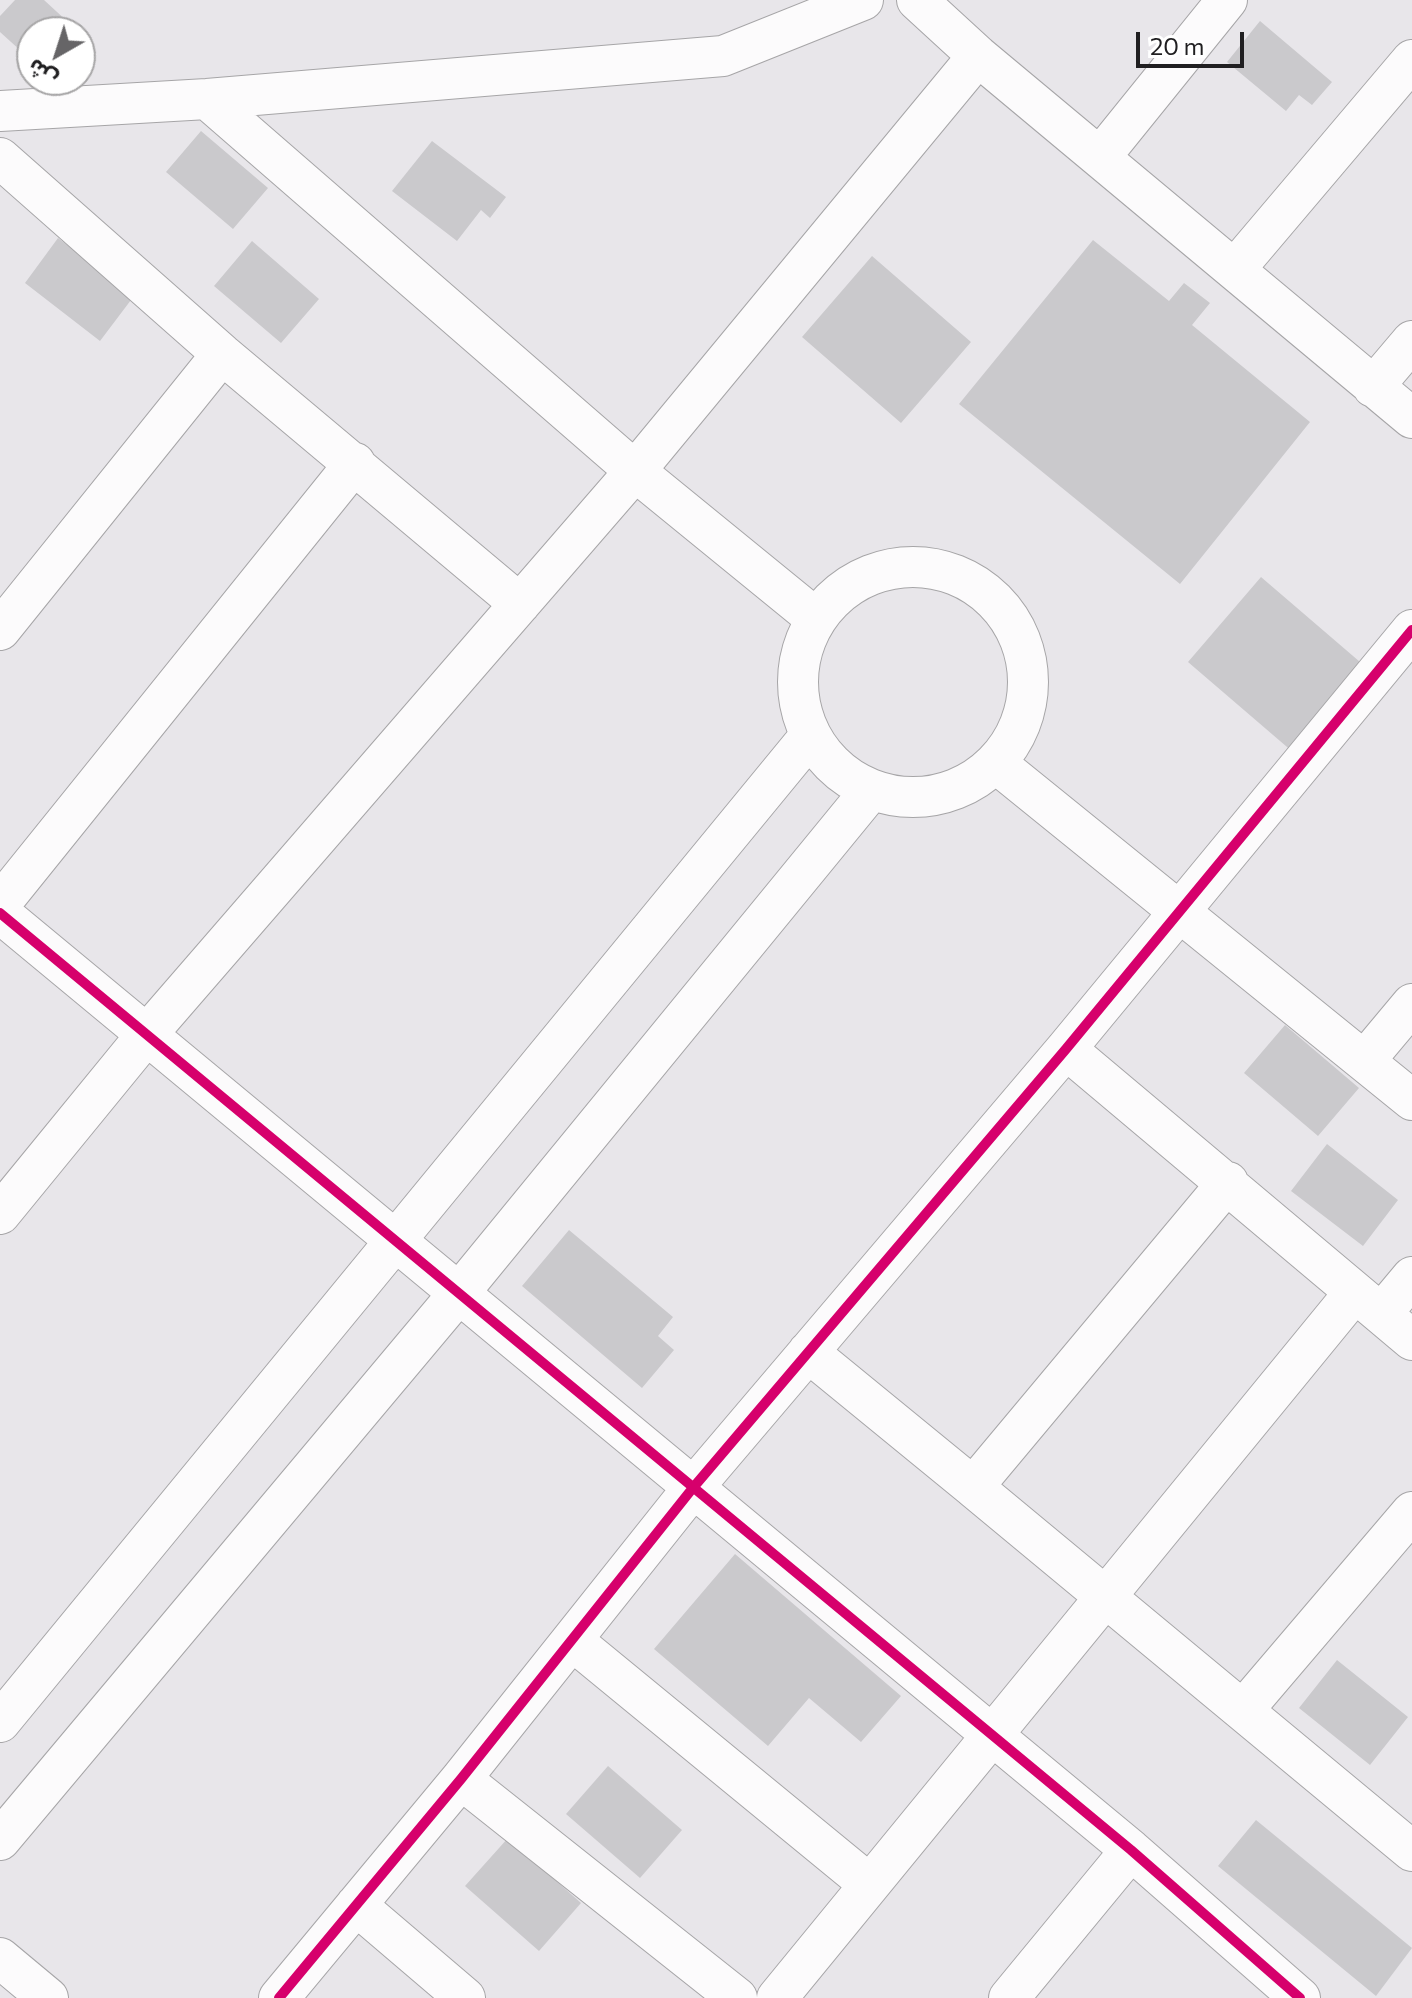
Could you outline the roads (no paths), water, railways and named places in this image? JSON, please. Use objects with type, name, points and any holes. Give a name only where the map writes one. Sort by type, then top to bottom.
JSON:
[{"type":"street","points":[[0,111],[207,99],[723,56],[863,0]]},
{"type":"street","points":[[917,0],[978,56],[1412,418]]},
{"type":"street","points":[[1101,156],[1227,0]]},
{"type":"street","points":[[0,1214],[148,1033],[635,471],[978,56]]},
{"type":"street","points":[[1235,269],[1412,60]]},
{"type":"street","points":[[207,99],[635,471],[814,617]]},
{"type":"street","points":[[0,158],[222,354],[520,604]]},
{"type":"street","points":[[1373,387],[1412,341]]},
{"type":"street","points":[[0,630],[222,354]]},
{"type":"street","points":[[0,904],[355,463]]},
{"type":"street","points":[[907,566],[949,572],[984,591],[1011,621],[1024,648],[1029,688],[1020,727],[997,764],[953,791],[914,798],[871,790],[836,769],[810,736],[798,698],[799,657],[814,617],[833,597],[867,575],[907,566]]},
{"type":"street","points":[[279,1998],[573,1641],[692,1489],[1066,1049],[1412,630]]},
{"type":"street","points":[[0,1722],[810,736]]},
{"type":"street","points":[[997,764],[1177,912],[1366,1059],[1412,1100]]},
{"type":"street","points":[[0,1840],[459,1293],[871,790]]},
{"type":"street","points":[[0,913],[1131,1850],[1300,1998]]},
{"type":"street","points":[[1366,1059],[1412,1004]]},
{"type":"street","points":[[1066,1049],[1228,1182],[1412,1340]]},
{"type":"street","points":[[973,1487],[1228,1182]]},
{"type":"street","points":[[777,1998],[1109,1596],[1368,1303],[1412,1277]]},
{"type":"street","points":[[808,1352],[1109,1596],[1412,1851]]},
{"type":"street","points":[[1244,1709],[1412,1512]]},
{"type":"street","points":[[573,1641],[869,1884]]},
{"type":"street","points":[[461,1779],[737,1998]]},
{"type":"street","points":[[1009,1998],[1131,1850]]},
{"type":"street","points":[[356,1905],[465,1998]]},
{"type":"street","points":[[0,1958],[48,1998]]}]
